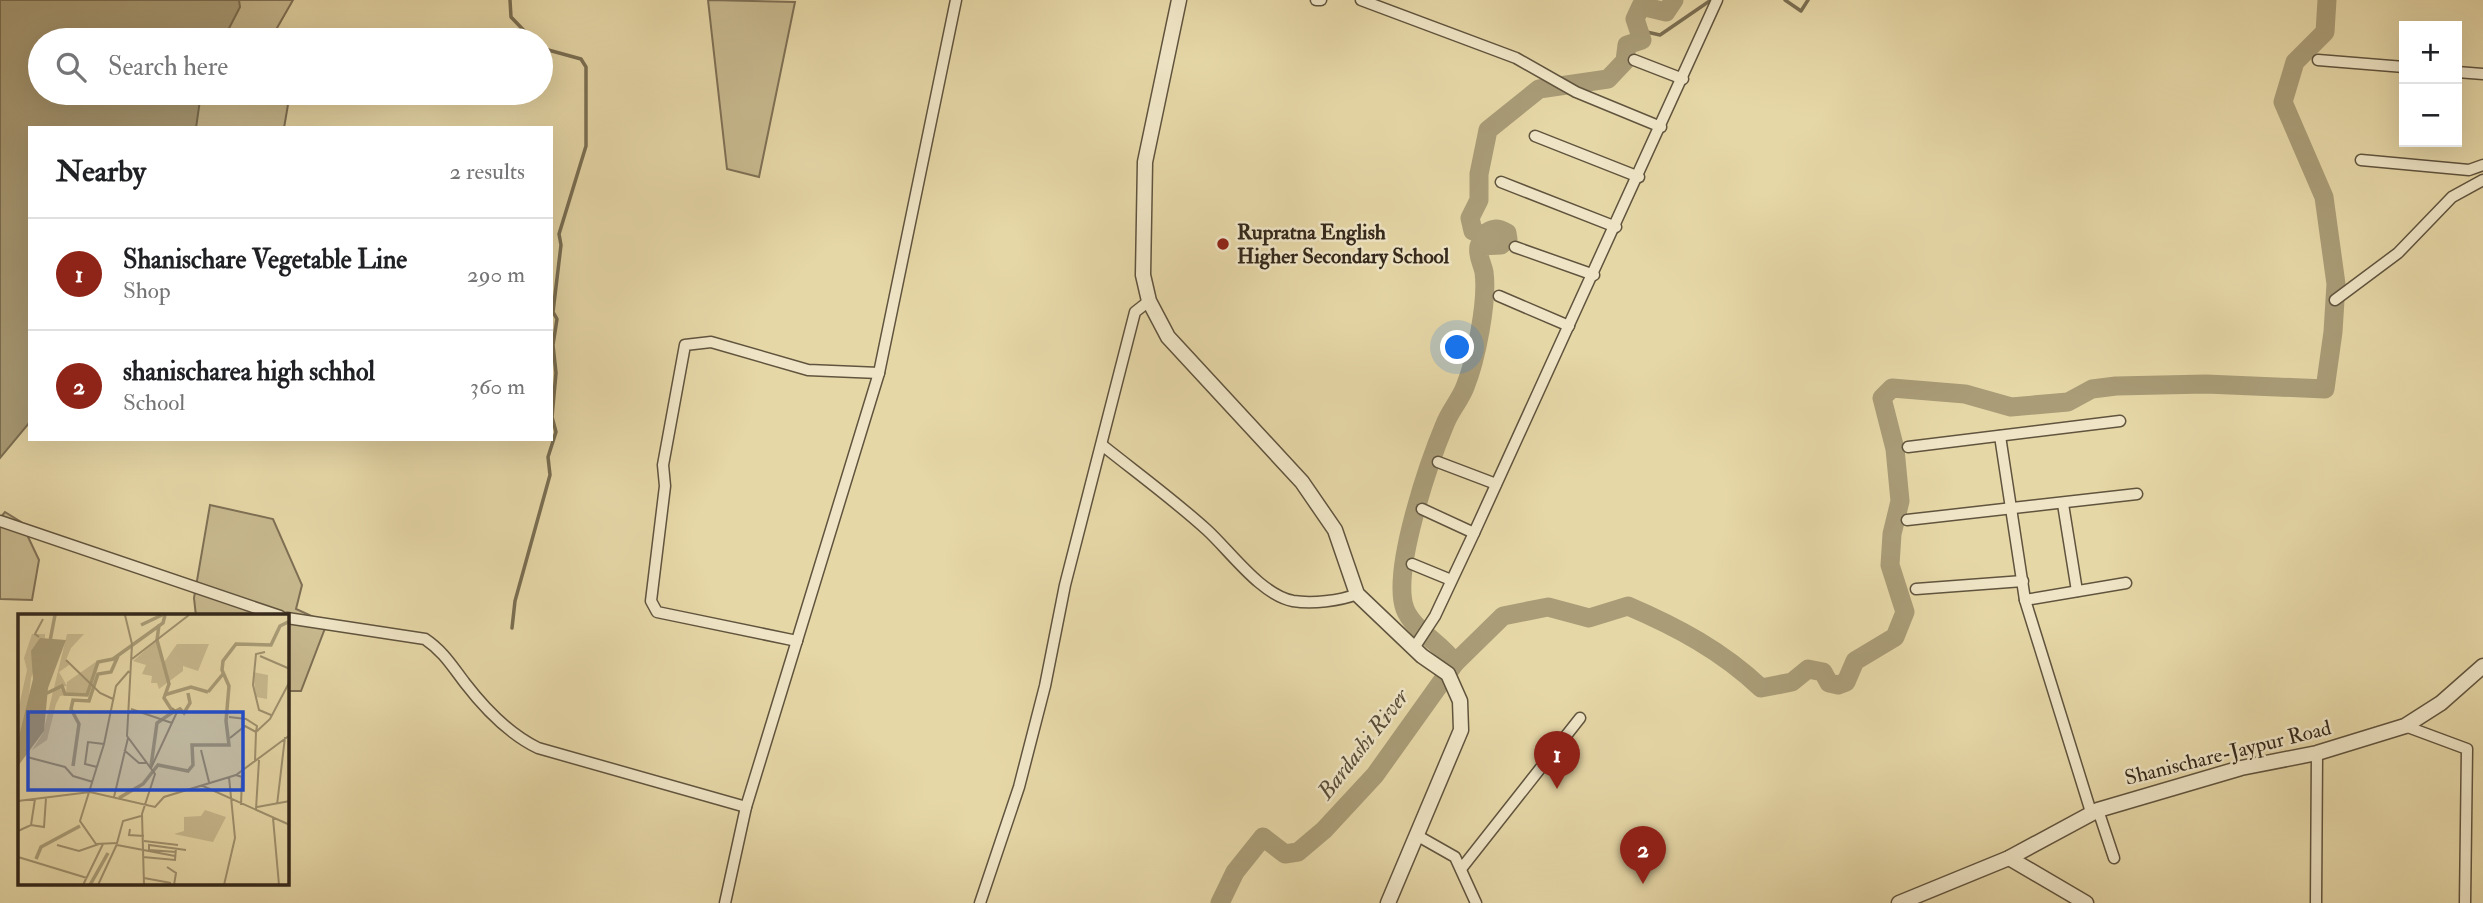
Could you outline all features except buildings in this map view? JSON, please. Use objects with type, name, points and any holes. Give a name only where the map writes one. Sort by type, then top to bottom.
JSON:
[{"type":"street","points":[[725,903],[746,807],[879,373],[956,0]]},
{"type":"street","points":[[1179,0],[1144,162],[1143,275],[1149,301],[1168,337],[1302,482],[1335,530],[1357,594],[1414,648],[1448,674],[1460,701],[1461,730],[1388,903]]},
{"type":"street","points":[[1361,0],[1516,58],[1576,92],[1661,127]]},
{"type":"street","points":[[1414,648],[1426,631],[1474,533],[1639,177],[1717,0]]},
{"type":"street","points":[[1634,60],[1683,79]]},
{"type":"street","points":[[2318,60],[2399,67]]},
{"type":"street","points":[[2462,72],[2483,74]]},
{"type":"street","points":[[1535,136],[1639,177]]},
{"type":"street","points":[[2361,160],[2469,170],[2483,165]]},
{"type":"street","points":[[2335,300],[2398,253],[2452,197],[2483,180]]},
{"type":"street","points":[[1501,182],[1616,227]]},
{"type":"street","points":[[1515,247],[1594,275]]},
{"type":"street","points":[[1499,296],[1569,326]]},
{"type":"street","points":[[980,903],[1019,787],[1045,686],[1065,585],[1135,312],[1149,301]]},
{"type":"street","points":[[797,641],[657,612],[651,601],[665,486],[663,466],[685,345],[711,342],[808,370],[879,373]]},
{"type":"street","points":[[1908,447],[2120,421]]},
{"type":"street","points":[[2000,436],[2025,600],[2094,811],[2114,858]]},
{"type":"street","points":[[1102,445],[1207,530],[1250,575],[1279,595],[1293,601],[1346,598],[1357,594]]},
{"type":"street","points":[[1438,462],[1496,484]]},
{"type":"street","points":[[1907,520],[2137,494]]},
{"type":"street","points":[[2063,504],[2077,591]]},
{"type":"street","points":[[1422,509],[1474,533]]},
{"type":"street","points":[[0,521],[275,614]]},
{"type":"street","points":[[1412,564],[1451,580]]},
{"type":"street","points":[[1916,589],[2022,581]]},
{"type":"street","points":[[2025,600],[2126,583]]},
{"type":"street","points":[[289,618],[425,639],[440,648],[466,685],[515,737],[538,748],[746,807]]},
{"type":"street","name":"Shanischare-Jaypur Road","points":[[1899,903],[2009,858],[2094,811],[2241,768],[2317,754],[2404,726],[2441,702],[2483,666]]},
{"type":"street","points":[[1461,869],[1580,718]]},
{"type":"street","points":[[2404,726],[2467,749],[2465,903]]},
{"type":"street","points":[[2316,903],[2317,754]]},
{"type":"street","points":[[1418,836],[1447,851],[1461,869],[1476,903]]},
{"type":"street","points":[[2009,858],[2084,902]]},
{"type":"shaded area","points":[[0,0],[239,0],[240,7],[229,28],[28,28],[28,105],[199,105],[196,126],[28,126],[28,424],[0,458]]},
{"type":"shaded area","points":[[198,0],[293,0],[277,28],[192,28]]},
{"type":"shaded area","points":[[708,0],[795,2],[759,177],[727,169]]},
{"type":"shaded area","points":[[179,105],[288,105],[284,126],[176,126]]},
{"type":"shaded area","points":[[210,505],[273,519],[302,585],[296,609],[327,623],[301,691],[289,691],[289,614],[196,614],[194,598]]},
{"type":"shaded area","points":[[5,512],[21,522],[39,560],[32,600],[0,599],[0,518]]},
{"type":"waterway","points":[[510,0],[511,17],[522,28]]},
{"type":"waterway","points":[[1455,663],[1409,617],[1402,592],[1403,570],[1407,544],[1430,464],[1447,419],[1465,387],[1477,346],[1485,284],[1479,246],[1501,245],[1508,239],[1507,233],[1497,229],[1483,235],[1473,231],[1470,218],[1479,200],[1479,174],[1488,130],[1539,89],[1608,79],[1625,61],[1627,45],[1642,40],[1635,19],[1641,6],[1666,12],[1674,0]]},
{"type":"waterway","points":[[1638,30],[1660,35],[1711,0]]},
{"type":"waterway","points":[[1785,0],[1801,11],[1808,0]]},
{"type":"waterway","name":"Bardashi River","points":[[1220,903],[1235,872],[1263,837],[1285,854],[1298,852],[1324,830],[1375,775],[1455,663],[1503,616],[1548,607],[1589,618],[1628,606],[1698,641],[1761,688],[1792,682],[1808,669],[1823,672],[1829,683],[1838,685],[1846,682],[1855,661],[1895,637],[1905,612],[1890,565],[1892,534],[1900,501],[1895,449],[1882,398],[1892,388],[1965,394],[2011,407],[2068,402],[2092,389],[2116,386],[2206,384],[2325,389],[2336,284],[2324,197],[2283,102],[2295,62],[2325,32],[2327,0]]},
{"type":"waterway","points":[[553,51],[581,59],[586,67],[586,146],[559,234],[561,245],[553,312]]},
{"type":"waterway","points":[[553,312],[557,319],[553,345]]},
{"type":"waterway","points":[[553,345],[556,373],[553,406]]},
{"type":"waterway","points":[[512,628],[515,601],[550,475],[548,457],[556,432],[553,421]]},
{"type":"place","name":"Rupratna English Higher Secondary School","points":[[1223,244]]},
{"type":"place","name":"Shanischare Vegetable Line","points":[[1557,789]]},
{"type":"place","name":"shanischarea high schhol","points":[[1643,884]]}]
